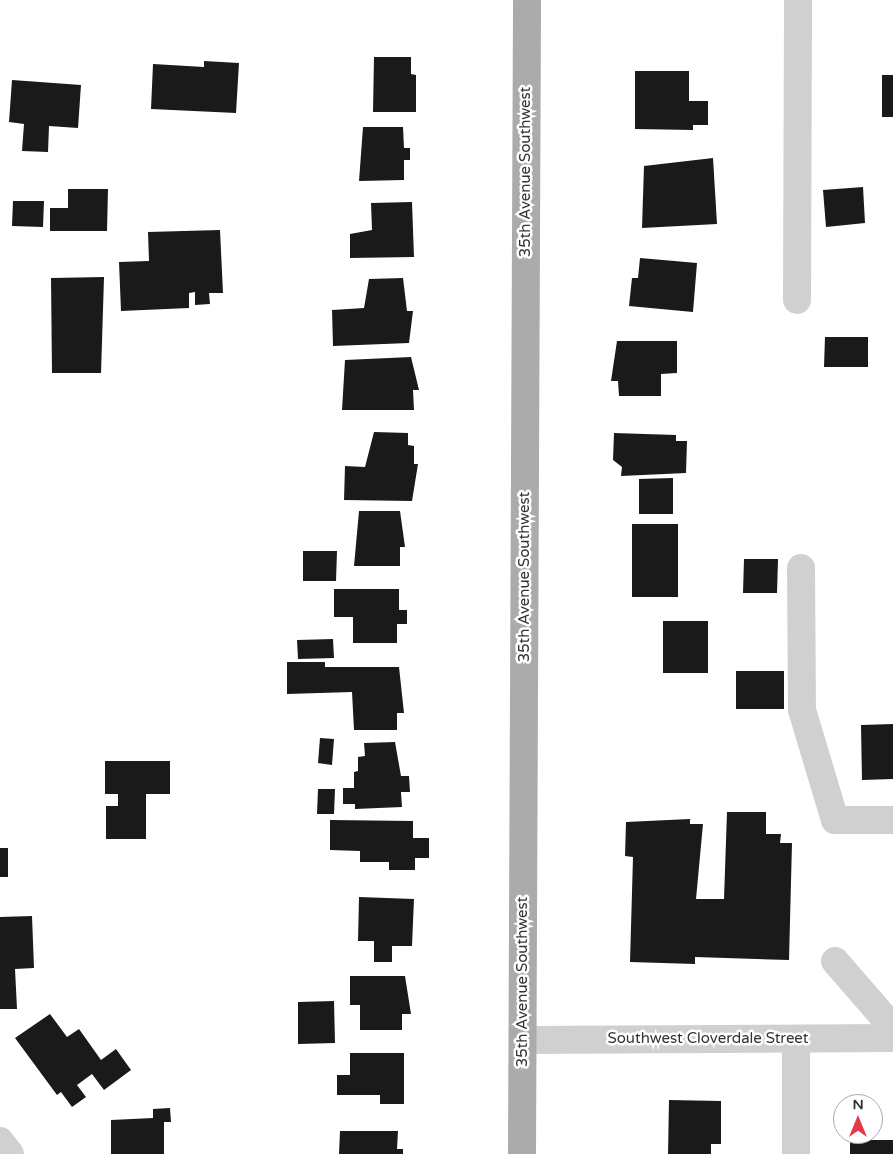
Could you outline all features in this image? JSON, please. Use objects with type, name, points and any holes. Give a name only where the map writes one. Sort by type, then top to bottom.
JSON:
[{"type":"main road","name":"35th Avenue Southwest","points":[[522,1154],[527,0]]},
{"type":"street","points":[[797,300],[798,0]]},
{"type":"street","points":[[802,568],[802,710],[835,820],[893,820]]},
{"type":"street","points":[[835,961],[893,1028]]},
{"type":"street","name":"Southwest Cloverdale Street","points":[[523,1040],[893,1038]]},
{"type":"street","points":[[796,1039],[796,1154]]},
{"type":"street","points":[[0,1141],[10,1154]]},
{"type":"building","points":[[374,57],[411,57],[411,74],[416,75],[416,112],[373,112]]},
{"type":"building","points":[[204,61],[239,63],[236,113],[151,109],[153,64],[204,67]]},
{"type":"building","points":[[635,71],[689,71],[689,101],[708,101],[708,125],[693,125],[693,130],[635,129]]},
{"type":"building","points":[[882,75],[893,75],[893,117],[882,117]]},
{"type":"building","points":[[12,80],[81,85],[78,128],[49,126],[48,152],[22,151],[24,124],[9,122]]},
{"type":"building","points":[[363,127],[403,127],[404,148],[410,148],[410,160],[404,160],[404,180],[359,181]]},
{"type":"building","points":[[713,158],[717,224],[642,228],[644,166]]},
{"type":"building","points":[[863,187],[865,223],[826,227],[823,190]]},
{"type":"building","points":[[68,189],[108,189],[107,231],[50,231],[50,208],[68,208]]},
{"type":"building","points":[[13,201],[44,201],[43,227],[12,226]]},
{"type":"building","points":[[412,202],[414,257],[350,258],[350,234],[372,230],[371,203]]},
{"type":"building","points":[[220,230],[223,293],[209,293],[210,304],[195,305],[195,292],[189,293],[189,308],[121,311],[119,262],[149,261],[148,232]]},
{"type":"building","points":[[640,258],[697,263],[693,312],[629,306],[632,278],[638,278]]},
{"type":"building","points":[[104,277],[101,373],[52,373],[51,278]]},
{"type":"building","points":[[403,278],[407,311],[413,311],[409,343],[333,346],[332,310],[364,308],[369,279]]},
{"type":"building","points":[[825,337],[868,337],[868,367],[824,367]]},
{"type":"building","points":[[617,341],[677,341],[677,373],[661,374],[661,396],[619,396],[618,381],[611,381]]},
{"type":"building","points":[[411,357],[419,390],[413,390],[414,410],[342,410],[345,360]]},
{"type":"building","points":[[374,432],[408,433],[408,445],[414,446],[414,464],[418,464],[412,501],[344,500],[345,466],[365,467]]},
{"type":"building","points":[[614,433],[676,435],[676,441],[687,441],[686,473],[621,476],[622,467],[613,460]]},
{"type":"building","points":[[673,478],[673,514],[639,514],[639,479]]},
{"type":"building","points":[[359,511],[400,511],[405,547],[400,547],[400,566],[354,566]]},
{"type":"building","points":[[632,524],[678,524],[678,597],[632,597]]},
{"type":"building","points":[[303,551],[337,551],[336,581],[303,581]]},
{"type":"building","points":[[744,559],[778,559],[777,593],[743,593]]},
{"type":"building","points":[[334,589],[399,589],[399,610],[407,610],[407,624],[397,624],[397,643],[353,643],[353,617],[334,617]]},
{"type":"building","points":[[663,621],[708,621],[708,673],[663,673]]},
{"type":"building","points":[[333,639],[334,658],[298,659],[297,640]]},
{"type":"building","points":[[287,662],[325,662],[325,667],[399,667],[404,713],[397,713],[397,730],[354,730],[352,692],[287,694]]},
{"type":"building","points":[[736,671],[784,671],[784,709],[736,709]]},
{"type":"building","points":[[893,724],[893,779],[862,780],[861,725]]},
{"type":"building","points":[[320,738],[334,739],[332,765],[318,763]]},
{"type":"building","points":[[395,742],[401,776],[409,776],[410,792],[401,792],[402,807],[355,809],[355,804],[343,804],[343,788],[354,788],[354,772],[358,771],[358,757],[365,756],[364,743]]},
{"type":"building","points":[[105,761],[170,761],[170,794],[146,794],[146,839],[106,839],[106,806],[118,806],[118,794],[105,794]]},
{"type":"building","points":[[318,789],[335,789],[334,814],[317,814]]},
{"type":"building","points":[[727,812],[766,812],[766,834],[781,834],[780,843],[792,843],[789,960],[695,957],[695,964],[630,962],[633,857],[625,856],[626,822],[690,819],[690,824],[703,824],[696,899],[724,899]]},
{"type":"building","points":[[330,820],[413,821],[413,838],[429,838],[429,858],[415,858],[415,870],[389,870],[389,862],[360,862],[360,851],[330,850]]},
{"type":"building","points":[[0,848],[8,848],[8,877],[0,877]]},
{"type":"building","points":[[359,897],[414,899],[412,946],[392,946],[392,962],[374,962],[374,941],[358,941]]},
{"type":"building","points":[[32,916],[34,968],[15,969],[17,1009],[0,1009],[0,917]]},
{"type":"building","points":[[350,976],[405,976],[411,1014],[402,1014],[402,1030],[360,1030],[360,1005],[350,1005]]},
{"type":"building","points":[[334,1001],[335,1043],[298,1044],[298,1002]]},
{"type":"building","points":[[50,1014],[67,1037],[79,1029],[101,1060],[116,1049],[131,1070],[104,1090],[92,1074],[77,1085],[86,1097],[72,1107],[61,1092],[57,1095],[15,1038]]},
{"type":"building","points":[[350,1053],[404,1053],[404,1104],[380,1104],[380,1095],[337,1095],[337,1075],[350,1075]]},
{"type":"building","points":[[669,1100],[721,1101],[721,1144],[711,1144],[711,1154],[668,1154]]},
{"type":"building","points":[[170,1108],[171,1122],[164,1122],[164,1154],[111,1154],[111,1120],[153,1118],[153,1109]]},
{"type":"building","points":[[340,1131],[398,1131],[397,1149],[403,1149],[403,1154],[339,1154]]},
{"type":"building","points":[[883,1140],[893,1140],[893,1154],[850,1154],[850,1144],[883,1144]]}]
